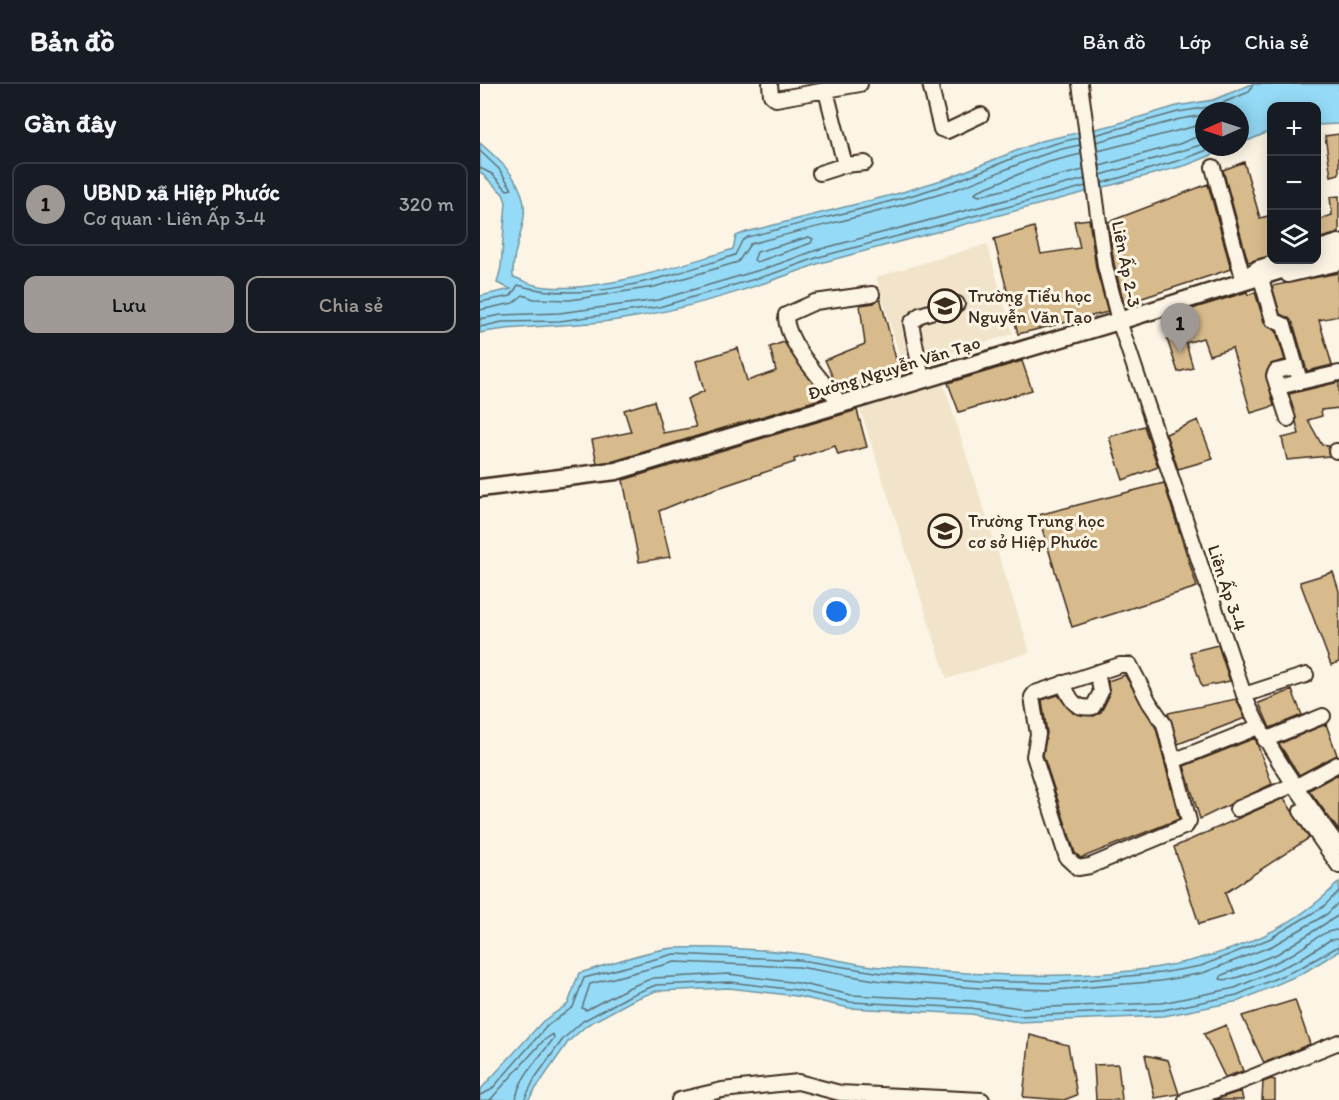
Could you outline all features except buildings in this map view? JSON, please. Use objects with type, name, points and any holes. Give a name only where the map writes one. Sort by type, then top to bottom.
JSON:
[{"type":"main road","name":"Đường Nguyễn Văn Tạo","points":[[1321,257],[1339,251]]},
{"type":"main road","name":"Đường Nguyễn Văn Tạo","points":[[480,488],[616,471],[1119,321],[1298,264]]},
{"type":"street","points":[[770,84],[771,95],[776,99],[802,88],[826,91],[860,84]]},
{"type":"street","points":[[930,84],[941,129],[947,131],[981,115]]},
{"type":"street","name":"Liên Ấp 2-3","points":[[1080,84],[1105,266],[1119,321]]},
{"type":"street","points":[[826,91],[845,165]]},
{"type":"street","points":[[820,173],[845,165],[865,163]]},
{"type":"street","points":[[1213,167],[1240,281]]},
{"type":"street","points":[[1321,248],[1339,242]]},
{"type":"street","points":[[1240,281],[1262,282],[1339,262]]},
{"type":"street","points":[[1240,281],[1258,268],[1272,264]]},
{"type":"street","points":[[1262,282],[1273,320],[1284,325],[1300,381]]},
{"type":"street","points":[[841,404],[802,355],[786,322],[786,315],[815,302],[872,294]]},
{"type":"street","points":[[922,380],[911,323],[920,315],[957,304]]},
{"type":"street","name":"Liên Ấp 3-4","points":[[1119,321],[1244,694],[1258,727],[1290,787],[1339,847]]},
{"type":"street","points":[[1288,419],[1275,373],[1296,367]]},
{"type":"street","points":[[1278,387],[1339,373]]},
{"type":"street","points":[[1120,665],[1130,665],[1144,694],[1164,724],[1190,817],[1186,826],[1090,866],[1078,868],[1066,858],[1034,756],[1038,734],[1032,704],[1035,693],[1097,672],[1120,665]]},
{"type":"street","points":[[1063,683],[1070,700],[1077,706],[1093,707],[1101,693],[1097,672]]},
{"type":"street","points":[[1244,694],[1306,675]]},
{"type":"street","points":[[1268,745],[1323,716]]},
{"type":"street","points":[[1173,761],[1258,727]]},
{"type":"street","points":[[1237,809],[1338,764]]},
{"type":"street","points":[[1290,787],[1338,864]]},
{"type":"street","points":[[1186,1100],[1240,1082],[1339,1042]]},
{"type":"street","points":[[679,1100],[722,1090],[806,1082],[840,1093],[982,1100]]},
{"type":"shaded area","name":"Trường Tiểu học Nguyễn Văn Tạo","points":[[987,244],[1013,334],[903,367],[876,277]]},
{"type":"shaded area","name":"Trường Trung học cơ sở Hiệp Phước","points":[[943,382],[1030,652],[947,679],[860,409]]},
{"type":"water","points":[[1252,84],[1339,84],[1339,124],[1321,125],[1321,102],[1267,102],[1267,133],[1249,140],[1249,102],[1201,102],[1213,100]]},
{"type":"water","points":[[1195,103],[1195,156],[1210,156],[1187,165],[820,263],[695,304],[643,316],[600,322],[514,328],[480,333],[480,296],[511,289],[497,283],[501,267],[506,202],[503,194],[480,172],[480,143],[505,166],[522,195],[524,217],[514,260],[513,277],[535,285],[556,288],[580,287],[634,278],[688,263],[733,249],[736,236],[746,232],[896,194],[948,178],[1041,141],[1113,125]]},
{"type":"water","points":[[1339,882],[1339,951],[1303,973],[1239,1001],[1164,1016],[1019,1022],[971,1014],[849,1008],[796,996],[729,988],[656,991],[633,1000],[587,1025],[568,1042],[528,1100],[480,1100],[480,1090],[543,1021],[568,1004],[579,973],[641,955],[675,948],[722,948],[812,955],[872,966],[999,975],[1123,972],[1184,962],[1241,945],[1293,919]]},
{"type":"place","name":"Trường Tiểu học Nguyễn Văn Tạo","points":[[945,306]]},
{"type":"place","name":"UBND xã Hiệp Phước","points":[[1180,353]]},
{"type":"place","name":"Trường Trung học cơ sở Hiệp Phước","points":[[945,531]]}]
